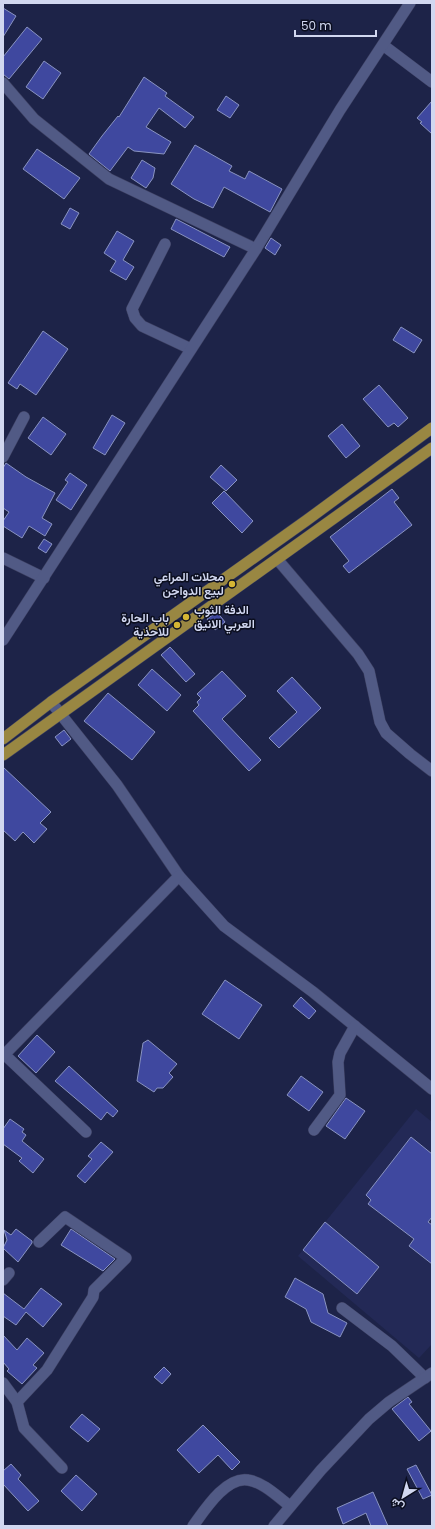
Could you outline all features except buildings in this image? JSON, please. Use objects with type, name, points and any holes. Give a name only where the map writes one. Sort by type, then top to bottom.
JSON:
[{"type":"highway","points":[[3,739],[50,702],[307,520],[432,428]]},
{"type":"highway","points":[[3,755],[432,448]]},
{"type":"highway","points":[[154,629],[164,641]]},
{"type":"street","points":[[3,640],[256,249],[340,110],[410,3]]},
{"type":"street","points":[[383,45],[432,82]]},
{"type":"street","points":[[3,83],[34,119],[110,179],[256,249]]},
{"type":"street","points":[[164,244],[132,308],[135,318],[142,326],[192,349]]},
{"type":"street","points":[[3,457],[24,417]]},
{"type":"street","points":[[3,558],[44,578]]},
{"type":"street","points":[[277,559],[358,654],[369,671],[380,722],[386,732],[410,754],[432,771]]},
{"type":"street","points":[[50,702],[117,785],[179,876],[224,926],[313,992],[432,1089]]},
{"type":"street","points":[[86,1132],[4,1056],[179,876]]},
{"type":"street","points":[[314,1130],[340,1095],[338,1062],[340,1053],[355,1026]]},
{"type":"street","points":[[17,1402],[47,1370],[93,1297],[94,1290],[126,1258],[65,1217],[39,1242]]},
{"type":"street","points":[[274,1526],[321,1470],[369,1419],[389,1402],[428,1375],[342,1308]]},
{"type":"street","points":[[3,1384],[17,1402],[24,1428],[62,1468]]},
{"type":"street","points":[[193,1526],[217,1494],[240,1480],[248,1480],[262,1486],[290,1506]]},
{"type":"shaded area","points":[[416,1109],[432,1122],[432,1344],[419,1358],[298,1256]]},
{"type":"place","name":"محلات المراعي لبيع الدواجن","points":[[232,584]]},
{"type":"place","name":"الدفة الثوب العربي الانيق","points":[[186,617]]},
{"type":"place","name":"باب الحارة للاحذية","points":[[177,625]]}]
